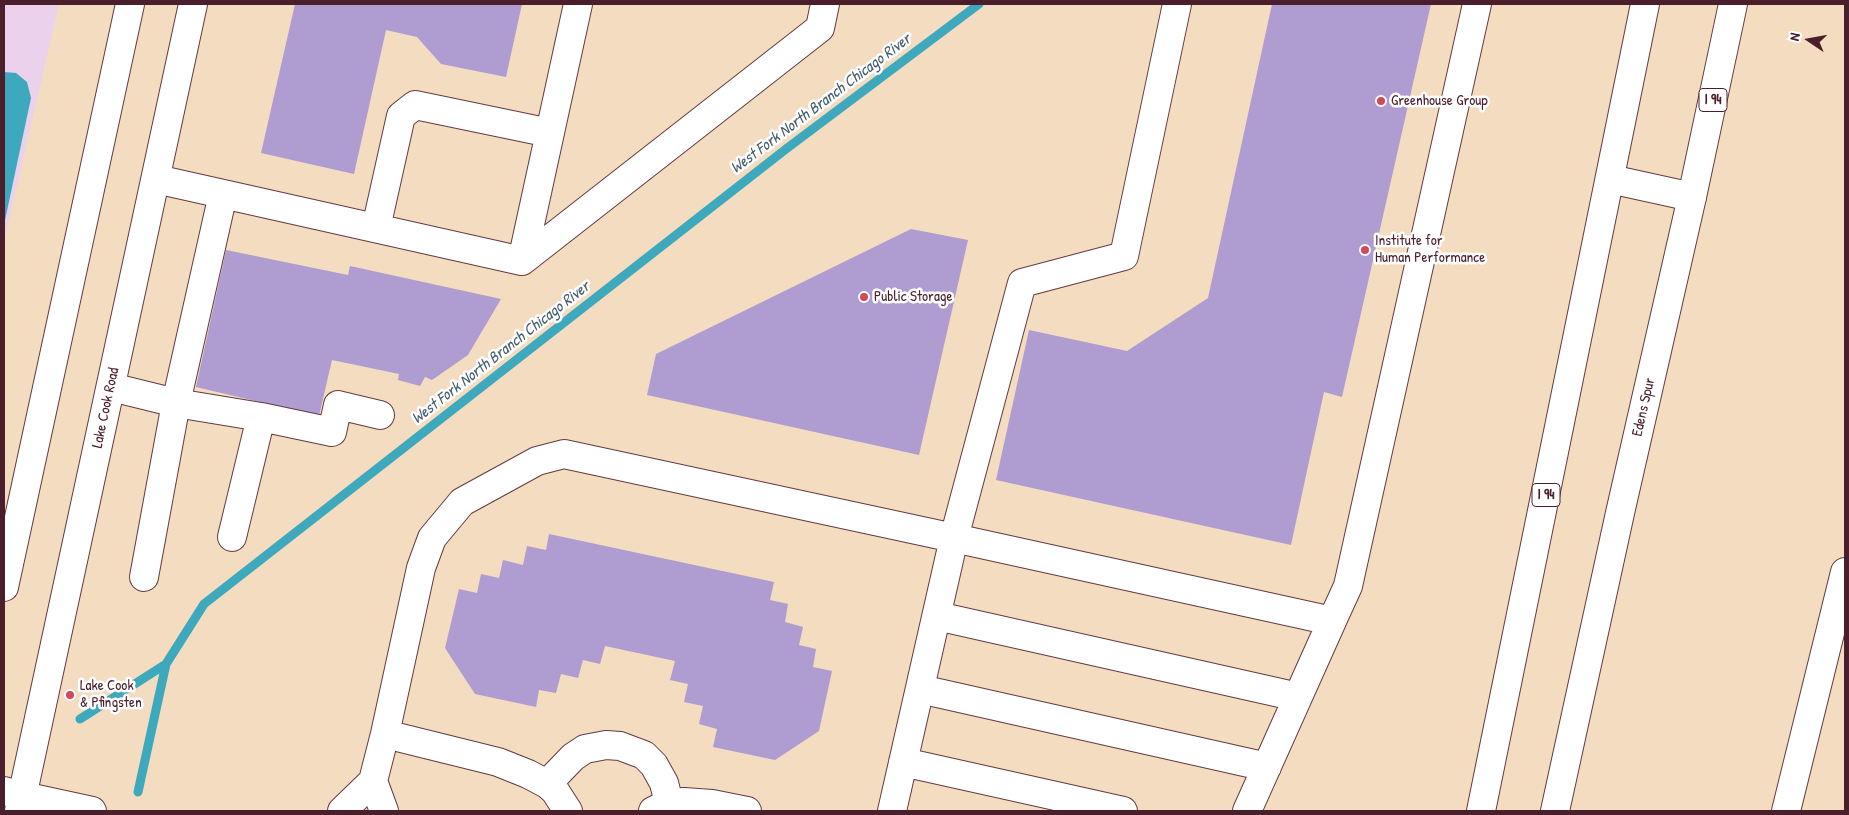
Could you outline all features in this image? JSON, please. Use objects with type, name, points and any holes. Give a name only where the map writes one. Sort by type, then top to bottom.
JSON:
[{"type":"main road","points":[[4,587],[130,4]]},
{"type":"main road","name":"Lake Cook Road","points":[[15,799],[111,387],[193,4]]},
{"type":"main road","points":[[522,261],[578,4]]},
{"type":"main road","points":[[522,261],[820,28],[825,4]]},
{"type":"main road","points":[[892,811],[954,538],[1022,283],[1124,256],[1177,4]]},
{"type":"main road","points":[[1247,811],[1348,586],[1478,4]]},
{"type":"main road","name":"I 94","points":[[1481,811],[1645,4]]},
{"type":"main road","name":"Edens Spur","points":[[1555,811],[1622,503],[1692,197],[1733,4]]},
{"type":"main road","points":[[376,228],[402,116],[415,105],[550,134]]},
{"type":"main road","points":[[156,179],[522,261]]},
{"type":"main road","points":[[1610,179],[1692,197]]},
{"type":"main road","points":[[144,577],[176,403],[223,194]]},
{"type":"main road","points":[[111,387],[176,403],[261,417],[332,432],[338,405],[380,415]]},
{"type":"main road","points":[[232,537],[261,417]]},
{"type":"main road","points":[[342,811],[373,781],[421,568],[432,538],[462,502],[537,461],[564,454],[1332,621]]},
{"type":"main road","points":[[1786,811],[1845,572]]},
{"type":"main road","points":[[937,616],[1298,697]]},
{"type":"main road","points":[[920,689],[1267,767]]},
{"type":"main road","points":[[385,734],[498,762],[528,774],[547,784],[555,791],[568,811]]},
{"type":"main road","points":[[547,784],[573,757],[585,749],[606,745],[620,746],[644,755],[654,765],[664,783],[661,807],[684,802],[712,804],[747,811]]},
{"type":"main road","points":[[903,762],[1123,811]]},
{"type":"main road","points":[[373,781],[384,811]]},
{"type":"main road","points":[[15,799],[88,810]]},
{"type":"shaded area","points":[[4,4],[59,4],[4,241]]},
{"type":"water","points":[[4,72],[16,73],[27,82],[31,98],[4,225]]},
{"type":"building","points":[[295,4],[522,4],[506,77],[441,64],[417,37],[386,30],[354,174],[261,153]]},
{"type":"building","points":[[1272,4],[1431,4],[1342,397],[1324,392],[1291,545],[996,480],[1029,330],[1127,351],[1208,298]]},
{"type":"building","name":"Public Storage","points":[[911,229],[968,240],[919,455],[647,395],[656,354]]},
{"type":"building","points":[[226,250],[348,275],[350,266],[501,299],[468,355],[432,380],[425,377],[420,386],[398,380],[399,374],[332,360],[319,416],[196,387]]},
{"type":"building","points":[[549,534],[774,582],[770,600],[788,604],[785,622],[803,627],[799,645],[816,649],[813,667],[832,671],[819,731],[775,760],[713,747],[717,729],[699,724],[703,706],[684,702],[688,684],[670,680],[675,661],[605,646],[600,664],[583,660],[578,678],[561,674],[556,693],[539,690],[536,707],[475,694],[445,648],[459,589],[477,593],[481,574],[499,578],[503,560],[523,565],[527,546],[546,550]]},
{"type":"waterway","name":"West Fork North Branch Chicago River","points":[[138,792],[166,664],[204,604],[786,149],[979,4]]},
{"type":"waterway","points":[[80,719],[166,664]]},
{"type":"place","name":"Greenhouse Group","points":[[1381,101]]},
{"type":"place","name":"Institute for Human Performance","points":[[1365,250]]},
{"type":"place","name":"Public Storage","points":[[864,297]]},
{"type":"place","name":"Lake Cook & Pfingsten","points":[[70,695]]}]
